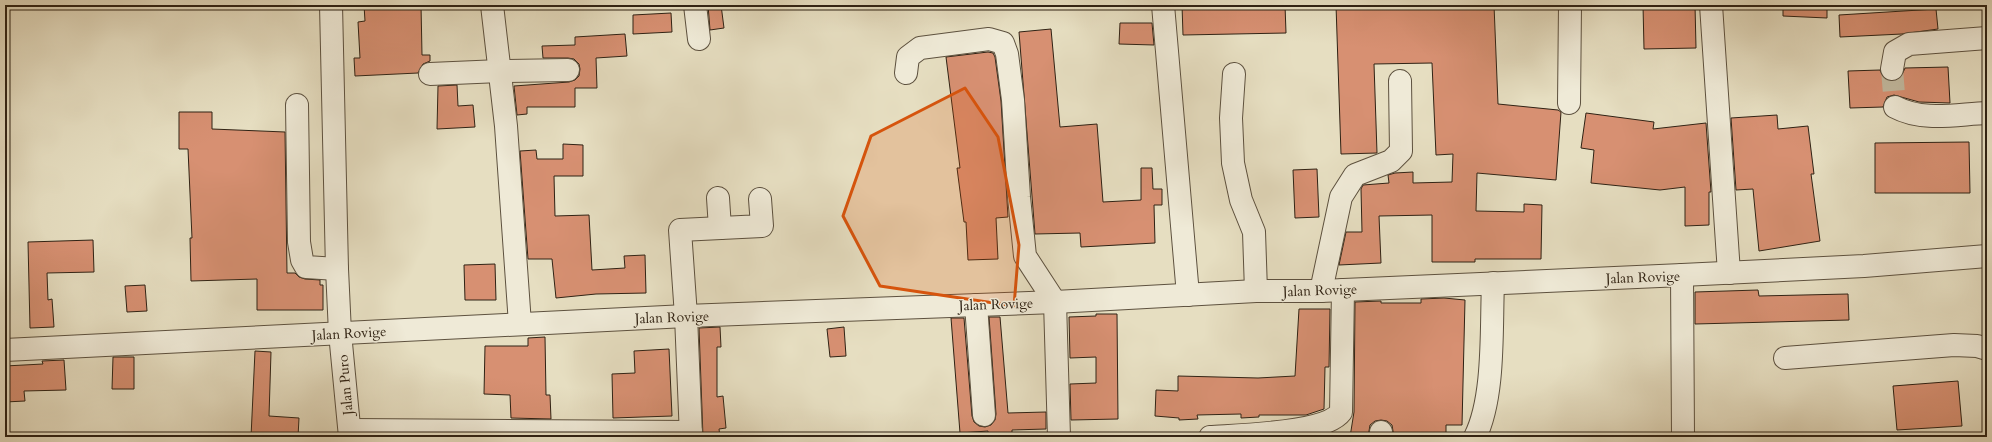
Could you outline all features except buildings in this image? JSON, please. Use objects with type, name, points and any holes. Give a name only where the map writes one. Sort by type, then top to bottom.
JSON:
[{"type":"street","name":"Jalan Puro","points":[[331,5],[337,269],[340,333],[350,434]]},
{"type":"street","points":[[492,5],[506,126],[520,324]]},
{"type":"street","points":[[695,5],[699,39]]},
{"type":"street","points":[[1163,5],[1188,295]]},
{"type":"street","points":[[1570,5],[1570,103]]},
{"type":"street","points":[[1711,5],[1729,273]]},
{"type":"street","points":[[1892,69],[1896,52],[1909,44],[1987,38]]},
{"type":"street","points":[[906,73],[908,57],[920,48],[989,39],[1002,44],[1007,54],[1013,100],[1019,197],[1025,256],[1055,302],[1059,437]]},
{"type":"street","points":[[430,74],[568,70]]},
{"type":"street","points":[[1234,74],[1231,118],[1233,163],[1241,200],[1254,232],[1256,291]]},
{"type":"street","points":[[1321,291],[1341,197],[1355,175],[1391,161],[1402,151],[1400,81]]},
{"type":"street","points":[[297,105],[299,242],[302,260],[306,267],[337,269]]},
{"type":"street","points":[[1895,106],[1907,113],[1924,116],[1987,113]]},
{"type":"street","points":[[718,198],[720,228]]},
{"type":"street","points":[[350,434],[691,435],[686,316],[680,230],[762,226],[760,199]]},
{"type":"street","name":"Jalan Rovige","points":[[5,350],[686,316],[1055,302],[1256,291],[1321,291],[1682,276],[1864,266],[1987,256]]},
{"type":"street","points":[[1682,276],[1683,437]]},
{"type":"street","points":[[1475,437],[1481,425],[1488,386],[1493,283]]},
{"type":"street","points":[[1221,437],[1303,433],[1336,418],[1341,412],[1343,290]]},
{"type":"street","points":[[976,305],[984,415]]},
{"type":"street","points":[[1785,358],[1954,345],[1977,346],[1987,349]]},
{"type":"highlighted area","points":[[965,88],[998,137],[1019,245],[1014,306],[880,286],[843,216],[871,136]]},
{"type":"tunnel","points":[[1892,69],[1895,107]]}]
